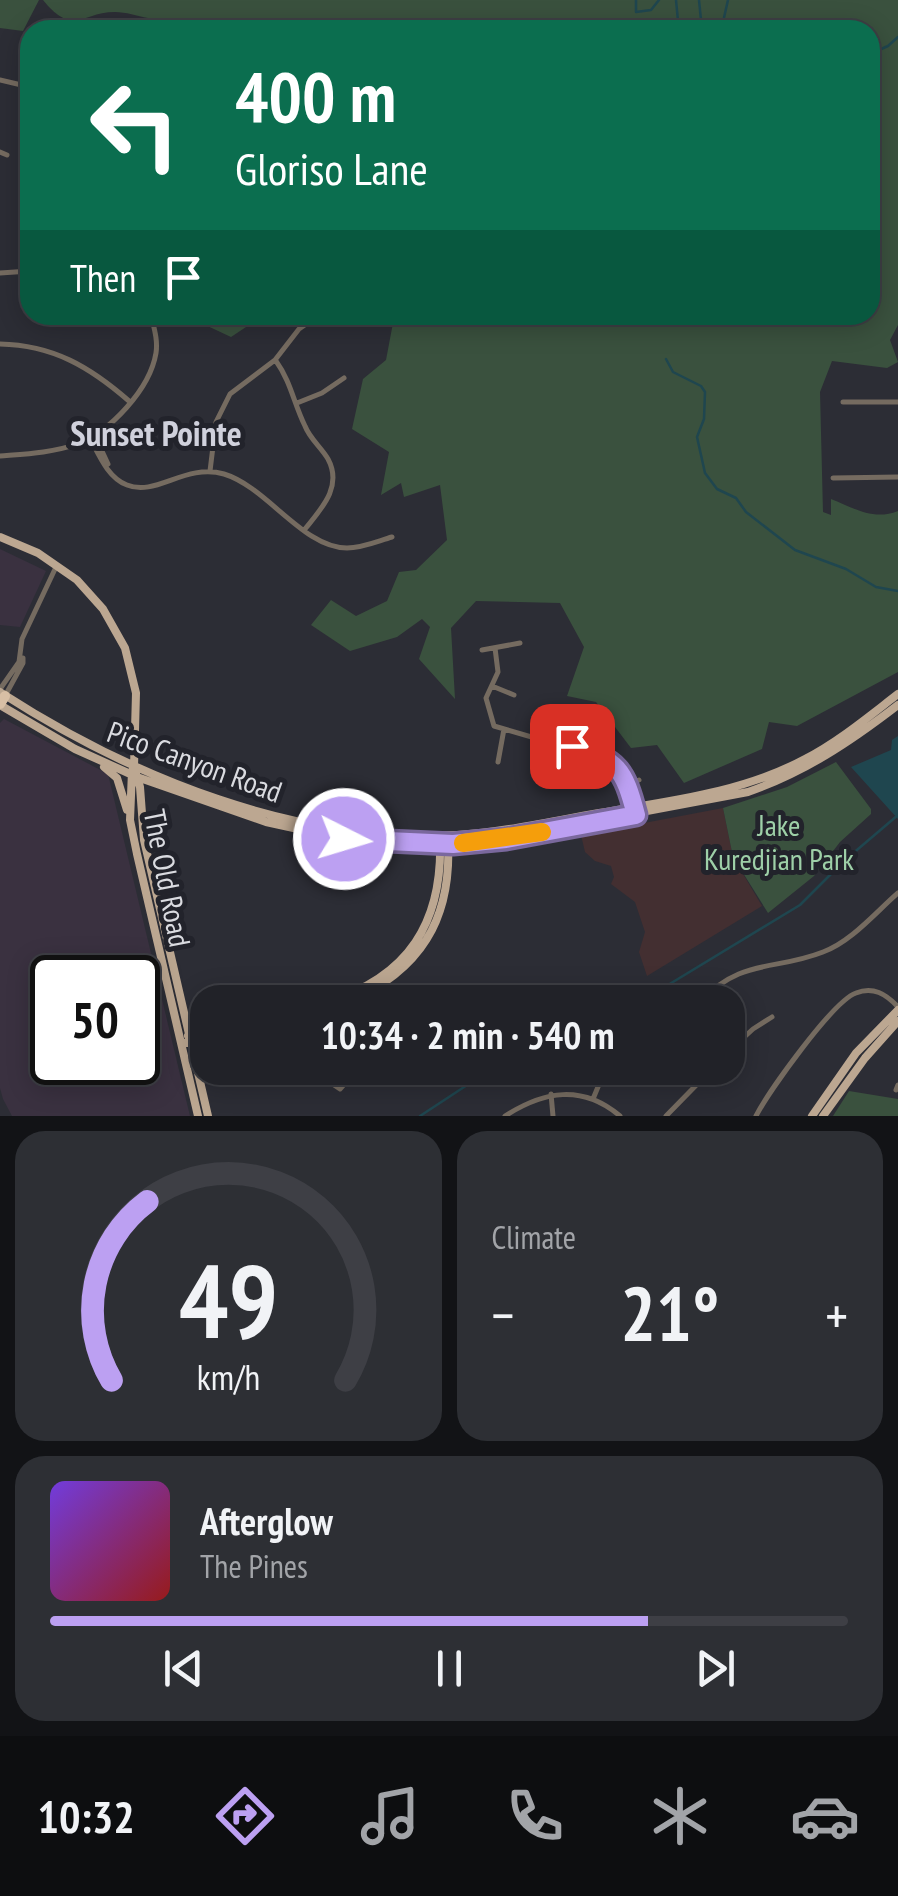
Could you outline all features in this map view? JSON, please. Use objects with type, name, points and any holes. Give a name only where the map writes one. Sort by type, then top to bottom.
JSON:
[{"type":"main road","name":"The Old Road","points":[[0,537],[58,565],[96,600],[124,648],[133,675],[136,706],[130,820],[208,1116]]},
{"type":"main road","name":"Pico Canyon Road","points":[[1,697],[76,749],[134,773],[258,811],[315,826],[377,834],[506,839],[714,792],[784,769],[830,744],[898,694]]},
{"type":"main road","name":"Pico Canyon Road","points":[[1,697],[134,773]]},
{"type":"main road","name":"Pico Canyon Road","points":[[635,811],[743,793],[784,779],[842,748],[898,706]]},
{"type":"main road","points":[[76,749],[81,756],[115,774],[130,820]]},
{"type":"main road","name":"The Old Road","points":[[134,773],[198,1116]]},
{"type":"main road","points":[[364,985],[397,963],[418,940],[436,903],[444,839]]},
{"type":"main road","points":[[377,985],[400,971],[428,938],[445,900],[444,839]]},
{"type":"main road","points":[[812,1116],[856,1053],[898,1008]]},
{"type":"main road","points":[[823,1116],[865,1058],[898,1022]]},
{"type":"main road","points":[[185,1040],[190,1039]]},
{"type":"street","points":[[0,152],[8,155]]},
{"type":"street","points":[[0,456],[59,449],[92,437],[142,386],[156,351],[152,325]]},
{"type":"street","points":[[210,472],[214,428],[222,407],[239,384],[275,360],[305,325]]},
{"type":"street","points":[[0,344],[40,349],[68,358],[99,375],[128,402]]},
{"type":"street","points":[[275,360],[290,382],[304,426],[333,473],[329,498],[304,529]]},
{"type":"street","points":[[296,403],[322,394],[344,378]]},
{"type":"street","points":[[843,402],[898,402]]},
{"type":"street","points":[[92,437],[120,482],[138,488],[154,487],[191,472],[210,472],[240,481],[323,542],[356,548],[392,537]]},
{"type":"street","points":[[833,478],[898,476]]},
{"type":"street","points":[[1,697],[23,663],[22,638],[58,565]]},
{"type":"street","points":[[482,650],[520,643]]},
{"type":"street","points":[[496,648],[498,672],[486,698],[494,726],[604,757],[616,765],[628,784],[635,811]]},
{"type":"street","points":[[492,686],[514,694]]},
{"type":"street","points":[[498,762],[504,729]]},
{"type":"street","points":[[550,764],[559,743]]},
{"type":"street","points":[[605,776],[616,765]]},
{"type":"street","points":[[628,784],[638,780]]},
{"type":"street","points":[[720,985],[748,970],[828,950],[891,903],[898,892]]},
{"type":"street","points":[[756,1116],[841,1001],[860,991],[874,990],[886,995],[898,1008]]},
{"type":"street","points":[[745,1037],[772,1018]]},
{"type":"street","points":[[593,1099],[599,1085]]},
{"type":"street","points":[[666,1116],[696,1085]]},
{"type":"street","points":[[552,1094],[553,1116]]},
{"type":"street","points":[[505,1116],[532,1100],[552,1094],[576,1094],[593,1099],[620,1116]]},
{"type":"shaded area","points":[[0,549],[46,571],[20,627],[0,625]]},
{"type":"shaded area","points":[[4,719],[108,774],[151,955],[30,955],[30,1085],[160,1085],[160,991],[190,1116],[12,1116],[0,1088],[0,723]]},
{"type":"shaded area","points":[[723,808],[733,857],[762,906],[647,976],[639,952],[645,932],[635,902],[611,884],[611,866],[595,861],[585,852],[581,835]]},
{"type":"green space","points":[[0,0],[39,0],[29,20],[20,20],[20,31],[0,28]]},
{"type":"green space","points":[[43,0],[898,0],[898,325],[890,340],[898,362],[887,368],[832,361],[820,392],[823,512],[831,515],[831,499],[872,514],[898,511],[898,672],[797,726],[769,722],[762,749],[684,783],[657,745],[631,748],[596,702],[567,696],[584,647],[560,603],[476,601],[451,628],[455,699],[419,659],[430,627],[422,619],[397,637],[350,651],[311,625],[331,600],[356,616],[387,601],[399,572],[416,570],[447,540],[440,485],[404,497],[401,483],[381,495],[389,452],[352,429],[363,379],[386,360],[393,325],[880,325],[880,20],[148,20],[115,12],[70,20]]},
{"type":"green space","points":[[205,325],[249,325],[231,337]]},
{"type":"green space","name":"Jake Kuredjian Park","points":[[836,762],[871,814],[840,842],[814,876],[768,913],[733,857],[723,808],[787,787]]},
{"type":"green space","points":[[849,1091],[898,1099],[898,1116],[833,1116]]},
{"type":"water","points":[[898,736],[898,819],[851,767],[891,750],[892,740]]},
{"type":"waterway","points":[[636,0],[636,12],[651,10],[659,0]]},
{"type":"waterway","points":[[676,0],[678,20]]},
{"type":"waterway","points":[[699,0],[701,20]]},
{"type":"waterway","points":[[723,20],[728,0]]},
{"type":"waterway","points":[[880,50],[898,37]]},
{"type":"waterway","points":[[666,359],[673,372],[705,392],[704,419],[697,437],[705,473],[717,489],[736,498],[746,512],[795,550],[846,569],[876,587],[898,591]]},
{"type":"waterway","points":[[668,985],[800,905],[898,815]]},
{"type":"waterway","points":[[420,1116],[467,1085]]},
{"type":"slow traffic","points":[[463,843],[542,832]]},
{"type":"district","name":"Sunset Pointe","points":[[156,433]]},
{"type":"route","points":[[344,839],[453,844],[506,839],[636,815],[628,784],[616,765],[572,746]]}]
